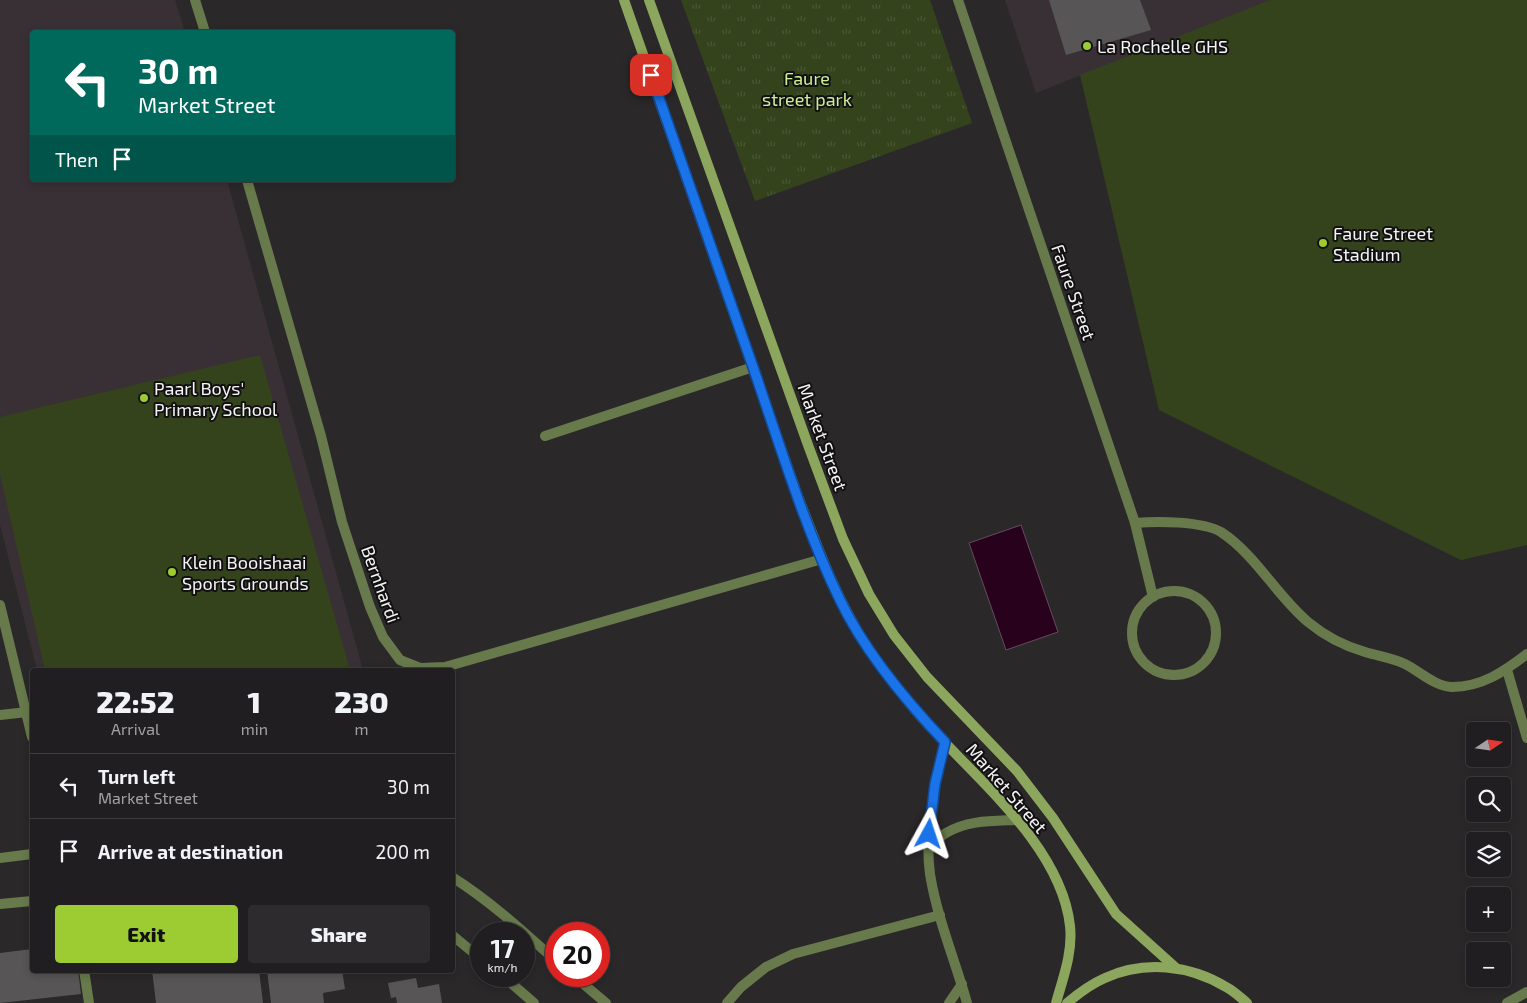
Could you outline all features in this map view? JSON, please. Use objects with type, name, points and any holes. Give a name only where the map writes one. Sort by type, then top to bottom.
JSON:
[{"type":"main road","name":"Market Street","points":[[624,0],[797,494],[840,602],[870,650],[916,711],[1006,806],[1049,864],[1068,907],[1071,928],[1070,950],[1056,1003]]},
{"type":"main road","name":"Market Street","points":[[649,0],[843,539],[869,594],[894,635],[927,678],[1017,770],[1053,818],[1116,914],[1176,968]]},
{"type":"main road","points":[[1067,1003],[1084,989],[1105,977],[1128,970],[1152,967],[1176,968],[1203,975],[1227,987],[1248,1003]]},
{"type":"street","points":[[195,0],[203,30]]},
{"type":"street","name":"Faure Street","points":[[958,0],[1135,523],[1153,597]]},
{"type":"street","name":"Bernhardi","points":[[248,182],[321,436],[342,522],[370,607],[383,637],[400,660],[420,668],[445,667],[822,559]]},
{"type":"street","points":[[545,436],[753,367]]},
{"type":"street","points":[[1135,523],[1156,522],[1198,525],[1220,532],[1249,556],[1295,610],[1322,633],[1355,649],[1403,663],[1442,684],[1451,687],[1475,684],[1507,670],[1527,654]]},
{"type":"street","points":[[1168,591],[1184,592],[1199,599],[1210,611],[1216,626],[1215,643],[1208,658],[1196,669],[1181,674],[1164,674],[1150,666],[1138,654],[1133,639],[1134,623],[1140,608],[1153,597],[1168,591]]},
{"type":"street","points":[[0,605],[30,728]]},
{"type":"street","points":[[1507,670],[1527,738]]},
{"type":"street","points":[[0,716],[26,712]]},
{"type":"street","points":[[945,742],[935,784],[930,820],[928,848],[930,874],[940,915],[967,1003]]},
{"type":"street","points":[[928,848],[945,833],[961,826],[984,821],[1016,820]]},
{"type":"street","points":[[0,858],[30,854]]},
{"type":"street","points":[[455,879],[469,887],[502,913],[545,951]]},
{"type":"street","points":[[0,904],[30,901]]},
{"type":"street","points":[[727,1003],[740,987],[766,967],[793,954],[940,915]]},
{"type":"street","points":[[455,937],[470,950]]},
{"type":"street","points":[[85,973],[90,1003]]},
{"type":"street","points":[[949,1003],[962,984]]},
{"type":"street","points":[[516,987],[534,1003]]},
{"type":"street","points":[[587,987],[606,1003]]},
{"type":"street","points":[[1507,1003],[1527,992]]},
{"type":"shaded area","name":"Paarl Boys' Primary School","points":[[0,0],[175,0],[184,30],[30,30],[30,182],[228,182],[362,668],[36,668],[0,525]]},
{"type":"shaded area","name":"La Rochelle GHS","points":[[1005,0],[1271,0],[1036,93]]},
{"type":"shaded area","points":[[1021,525],[1058,632],[1006,650],[969,543]]},
{"type":"green space","name":"Faure street park","points":[[681,0],[930,0],[972,123],[755,201]]},
{"type":"green space","name":"Faure Street Stadium","points":[[1270,0],[1527,0],[1527,545],[1461,560],[1159,410],[1080,75]]},
{"type":"green space","name":"Klein Booishaai Sports Grounds","points":[[260,355],[349,668],[45,668],[0,474],[0,417]]},
{"type":"building","points":[[1049,0],[1140,0],[1151,30],[1066,55]]},
{"type":"building","points":[[30,949],[30,973],[78,973],[81,994],[0,1003],[0,953]]},
{"type":"building","points":[[152,973],[259,973],[263,1003],[156,1003]]},
{"type":"building","points":[[267,973],[342,973],[345,989],[323,993],[324,1003],[271,1003]]},
{"type":"building","points":[[416,978],[418,988],[439,984],[442,1003],[397,1003],[396,997],[391,998],[388,983]]},
{"type":"place","name":"La Rochelle GHS","points":[[1087,46]]},
{"type":"place","name":"Faure Street Stadium","points":[[1323,243]]},
{"type":"place","name":"Paarl Boys' Primary School","points":[[144,398]]},
{"type":"place","name":"Klein Booishaai Sports Grounds","points":[[172,572]]},
{"type":"route","points":[[651,75],[797,494],[840,602],[870,650],[916,711],[945,742],[935,784],[929,834]]}]
